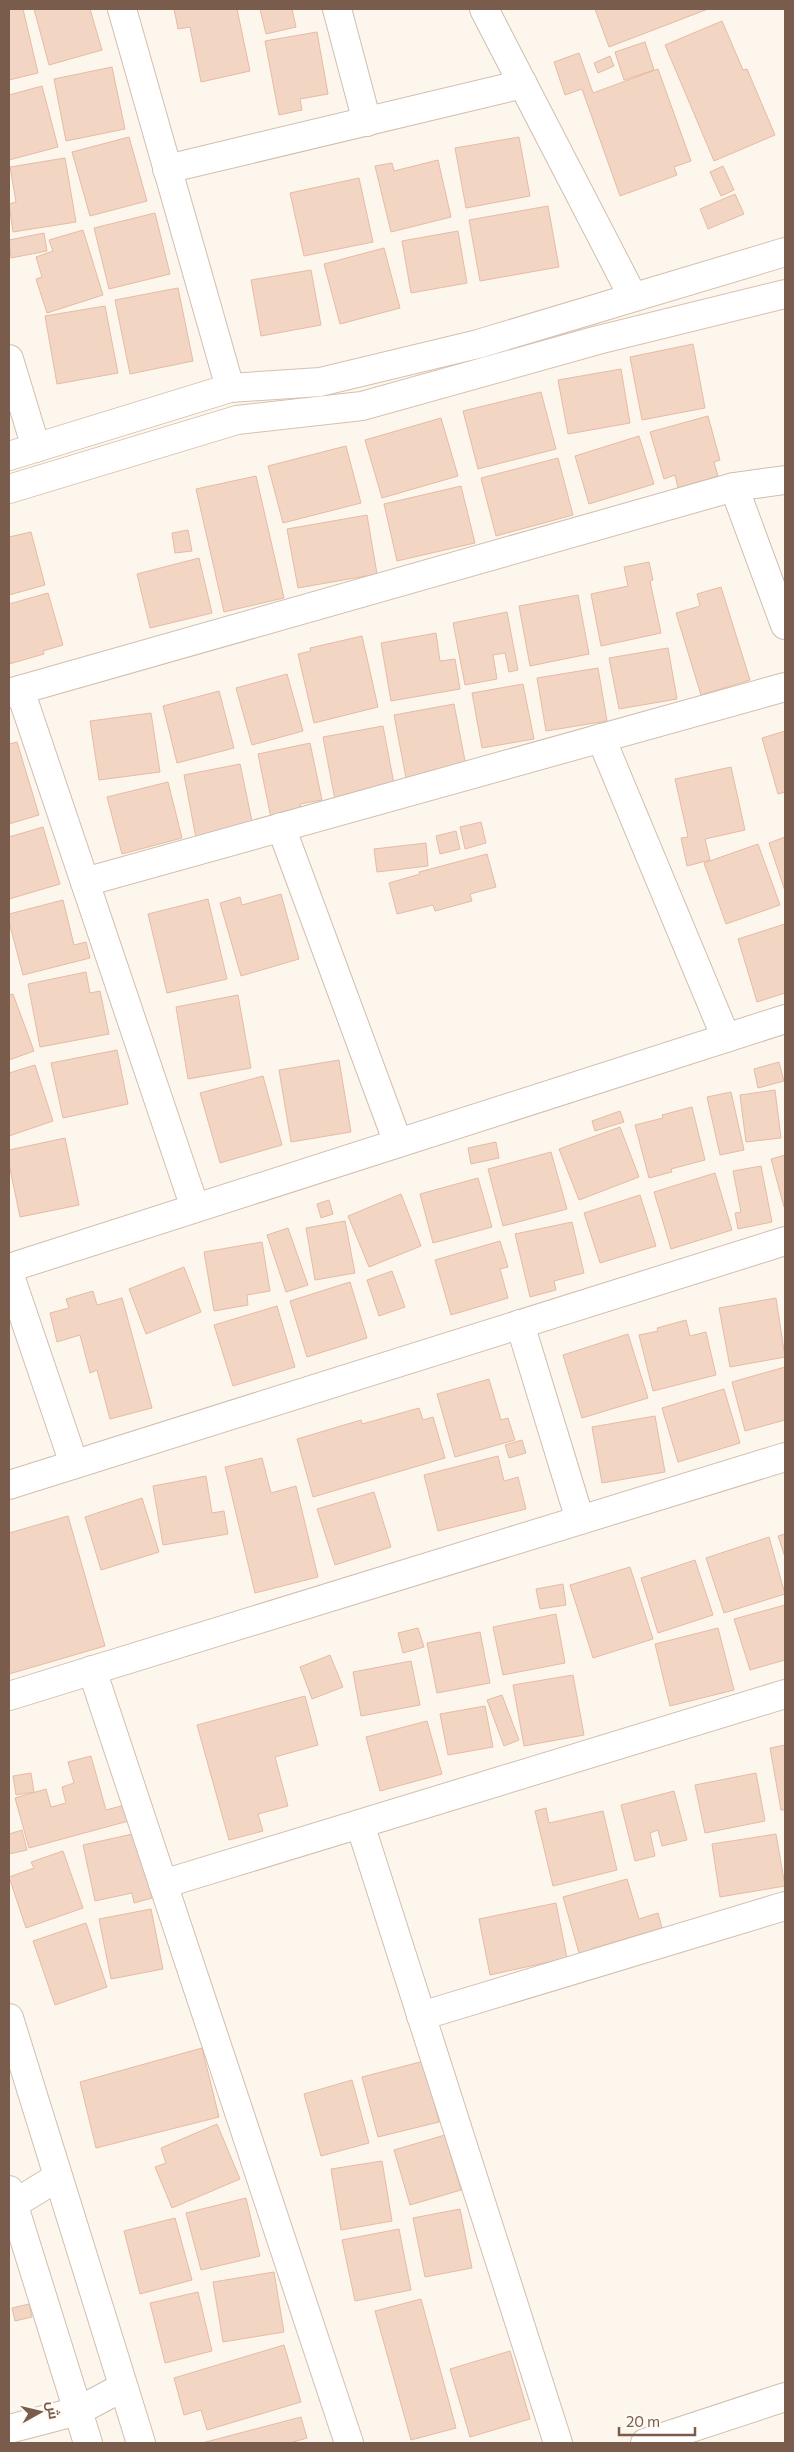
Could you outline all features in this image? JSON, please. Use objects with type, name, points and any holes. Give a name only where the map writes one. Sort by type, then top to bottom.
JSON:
[{"type":"street","points":[[122,9],[230,388]]},
{"type":"street","points":[[336,9],[367,122]]},
{"type":"street","points":[[484,9],[632,297]]},
{"type":"street","points":[[167,169],[523,84]]},
{"type":"street","points":[[9,456],[230,388],[320,382],[478,344],[785,252]]},
{"type":"street","points":[[9,489],[237,420],[362,406],[598,340],[785,294]]},
{"type":"street","points":[[9,358],[36,448]]},
{"type":"street","points":[[194,1208],[84,882],[14,691],[734,488],[785,480]]},
{"type":"street","points":[[734,488],[785,625]]},
{"type":"street","points":[[84,882],[785,687]]},
{"type":"street","points":[[602,738],[726,1038]]},
{"type":"street","points":[[281,827],[398,1143]]},
{"type":"street","points":[[9,1268],[785,1019]]},
{"type":"street","points":[[9,1485],[785,1241]]},
{"type":"street","points":[[9,1273],[74,1464]]},
{"type":"street","points":[[520,1324],[580,1520]]},
{"type":"street","points":[[9,1696],[785,1457]]},
{"type":"street","points":[[92,1670],[349,2443]]},
{"type":"street","points":[[163,1884],[785,1694]]},
{"type":"street","points":[[360,1824],[558,2443]]},
{"type":"street","points":[[421,2016],[785,1906]]},
{"type":"street","points":[[9,2018],[141,2443]]},
{"type":"street","points":[[58,2177],[10,2201],[88,2443]]},
{"type":"street","points":[[9,2429],[78,2411],[123,2387]]},
{"type":"street","points":[[645,2443],[785,2397]]},
{"type":"building","points":[[9,9],[23,9],[38,73],[9,80]]},
{"type":"building","points":[[34,9],[90,9],[102,50],[49,65]]},
{"type":"building","points":[[174,9],[237,9],[250,71],[201,82],[190,27],[178,29]]},
{"type":"building","points":[[260,9],[292,9],[296,27],[266,34]]},
{"type":"building","points":[[595,9],[708,9],[609,47]]},
{"type":"building","points":[[722,21],[743,70],[747,69],[775,135],[714,161],[665,45]]},
{"type":"building","points":[[317,32],[328,94],[300,99],[302,110],[279,115],[265,41]]},
{"type":"building","points":[[645,42],[654,70],[624,80],[615,52]]},
{"type":"building","points":[[579,53],[593,93],[658,69],[691,161],[674,167],[677,175],[620,196],[582,89],[565,95],[554,62]]},
{"type":"building","points":[[610,56],[614,66],[598,73],[594,63]]},
{"type":"building","points":[[112,67],[125,129],[66,141],[54,79]]},
{"type":"building","points":[[42,86],[58,147],[9,160],[9,95]]},
{"type":"building","points":[[129,137],[147,201],[90,216],[72,152]]},
{"type":"building","points":[[519,137],[530,196],[466,208],[455,148]]},
{"type":"building","points":[[65,158],[76,222],[13,232],[9,204],[16,202],[10,167]]},
{"type":"building","points":[[438,160],[451,217],[391,232],[375,166],[392,163],[394,171]]},
{"type":"building","points":[[723,166],[734,190],[721,196],[710,172]]},
{"type":"building","points":[[359,178],[373,242],[304,256],[290,193]]},
{"type":"building","points":[[735,194],[744,214],[708,229],[700,209]]},
{"type":"building","points":[[548,206],[559,267],[480,281],[469,220]]},
{"type":"building","points":[[155,213],[170,274],[109,289],[94,228]]},
{"type":"building","points":[[83,230],[103,295],[47,313],[36,279],[42,277],[36,257],[53,251],[49,240]]},
{"type":"building","points":[[458,231],[467,283],[411,293],[402,241]]},
{"type":"building","points":[[44,233],[47,251],[11,258],[9,240]]},
{"type":"building","points":[[384,248],[400,308],[340,324],[324,264]]},
{"type":"building","points":[[311,270],[321,325],[261,336],[251,280]]},
{"type":"building","points":[[178,288],[193,361],[130,374],[115,300]]},
{"type":"building","points":[[105,306],[118,373],[57,384],[45,316]]},
{"type":"building","points":[[693,344],[705,408],[642,420],[630,357]]},
{"type":"building","points":[[621,369],[630,423],[568,434],[558,380]]},
{"type":"building","points":[[541,392],[556,449],[478,469],[463,411]]},
{"type":"building","points":[[708,416],[720,460],[714,462],[718,476],[678,488],[675,475],[664,479],[650,432]]},
{"type":"building","points":[[441,418],[458,476],[382,498],[365,440]]},
{"type":"building","points":[[639,436],[654,484],[589,504],[575,456]]},
{"type":"building","points":[[346,446],[361,503],[283,523],[268,466]]},
{"type":"building","points":[[558,458],[573,515],[496,536],[481,478]]},
{"type":"building","points":[[256,476],[284,598],[224,612],[196,489]]},
{"type":"building","points":[[461,486],[475,543],[397,561],[384,504]]},
{"type":"building","points":[[367,515],[377,574],[298,588],[287,529]]},
{"type":"building","points":[[188,530],[192,551],[175,553],[172,533]]},
{"type":"building","points":[[31,532],[45,585],[9,595],[9,537]]},
{"type":"building","points":[[199,558],[212,613],[150,628],[137,574]]},
{"type":"building","points":[[649,562],[653,580],[650,581],[661,633],[601,646],[591,594],[628,586],[624,567]]},
{"type":"building","points":[[721,587],[750,680],[701,695],[676,613],[700,606],[697,594]]},
{"type":"building","points":[[48,593],[63,645],[43,651],[44,654],[9,664],[9,604]]},
{"type":"building","points":[[578,595],[589,654],[530,666],[519,606]]},
{"type":"building","points":[[507,612],[518,670],[509,672],[505,653],[493,655],[497,679],[465,685],[453,623]]},
{"type":"building","points":[[436,633],[440,661],[455,659],[460,689],[391,701],[381,643]]},
{"type":"building","points":[[362,636],[378,707],[314,723],[298,654],[311,651],[310,648]]},
{"type":"building","points":[[668,648],[677,699],[619,709],[609,658]]},
{"type":"building","points":[[598,668],[607,721],[546,731],[537,678]]},
{"type":"building","points":[[287,674],[303,731],[252,745],[236,688]]},
{"type":"building","points":[[523,684],[534,739],[482,748],[472,693]]},
{"type":"building","points":[[219,691],[234,748],[177,763],[163,706]]},
{"type":"building","points":[[454,704],[466,766],[406,778],[394,715]]},
{"type":"building","points":[[151,713],[160,772],[99,780],[90,721]]},
{"type":"building","points":[[383,726],[395,789],[335,800],[323,737]]},
{"type":"building","points":[[785,731],[785,792],[778,794],[762,738]]},
{"type":"building","points":[[17,742],[39,815],[9,824],[9,744]]},
{"type":"building","points":[[310,743],[322,800],[300,804],[302,812],[271,818],[258,754]]},
{"type":"building","points":[[240,764],[253,826],[196,838],[184,775]]},
{"type":"building","points":[[731,767],[745,830],[705,839],[710,860],[687,866],[681,838],[688,837],[675,779]]},
{"type":"building","points":[[168,782],[182,838],[122,854],[107,797]]},
{"type":"building","points":[[481,822],[486,843],[465,849],[460,827]]},
{"type":"building","points":[[43,827],[60,884],[9,899],[9,837]]},
{"type":"building","points":[[456,831],[460,849],[440,854],[436,836]]},
{"type":"building","points":[[785,837],[785,891],[769,843]]},
{"type":"building","points":[[426,843],[428,866],[377,872],[374,849]]},
{"type":"building","points":[[758,844],[780,905],[726,924],[704,863]]},
{"type":"building","points":[[487,854],[496,887],[470,894],[472,901],[435,911],[433,905],[397,914],[389,883],[420,874],[419,872]]},
{"type":"building","points":[[281,894],[299,959],[241,976],[220,903],[240,897],[242,905]]},
{"type":"building","points":[[208,899],[227,979],[167,993],[148,914]]},
{"type":"building","points":[[63,900],[74,945],[86,942],[90,958],[23,975],[9,922],[9,914]]},
{"type":"building","points":[[785,924],[785,993],[757,1002],[738,939]]},
{"type":"building","points":[[86,972],[90,993],[100,991],[109,1034],[40,1047],[28,984]]},
{"type":"building","points":[[13,994],[34,1051],[9,1060],[9,995]]},
{"type":"building","points":[[238,995],[251,1068],[188,1079],[176,1007]]},
{"type":"building","points":[[117,1050],[128,1104],[63,1118],[51,1063]]},
{"type":"building","points":[[339,1060],[351,1132],[291,1142],[279,1070]]},
{"type":"building","points":[[779,1062],[784,1081],[758,1088],[754,1069]]},
{"type":"building","points":[[35,1065],[53,1121],[9,1136],[9,1073]]},
{"type":"building","points":[[263,1076],[282,1145],[220,1163],[200,1093]]},
{"type":"building","points":[[775,1090],[781,1138],[746,1142],[740,1095]]},
{"type":"building","points":[[731,1092],[744,1150],[720,1155],[707,1097]]},
{"type":"building","points":[[692,1107],[705,1160],[671,1169],[672,1172],[649,1178],[635,1125],[663,1118],[662,1115]]},
{"type":"building","points":[[620,1111],[624,1122],[595,1131],[592,1121]]},
{"type":"building","points":[[620,1127],[639,1177],[579,1200],[559,1149]]},
{"type":"building","points":[[65,1138],[79,1205],[20,1217],[9,1164],[9,1150]]},
{"type":"building","points":[[496,1142],[499,1158],[471,1164],[468,1148]]},
{"type":"building","points":[[551,1152],[567,1209],[503,1226],[488,1169]]},
{"type":"building","points":[[785,1155],[785,1207],[784,1207],[771,1159]]},
{"type":"building","points":[[761,1166],[772,1222],[738,1229],[735,1213],[741,1212],[733,1171]]},
{"type":"building","points":[[715,1173],[732,1230],[671,1249],[654,1192]]},
{"type":"building","points":[[478,1178],[492,1227],[433,1243],[420,1194]]},
{"type":"building","points":[[401,1194],[421,1246],[369,1267],[348,1216]]},
{"type":"building","points":[[640,1195],[656,1246],[600,1263],[584,1213]]},
{"type":"building","points":[[329,1200],[333,1214],[321,1218],[317,1204]]},
{"type":"building","points":[[345,1221],[355,1273],[315,1280],[306,1228]]},
{"type":"building","points":[[572,1222],[584,1273],[554,1281],[556,1290],[530,1297],[515,1234]]},
{"type":"building","points":[[288,1228],[308,1285],[286,1292],[267,1235]]},
{"type":"building","points":[[500,1241],[508,1267],[500,1269],[508,1298],[451,1315],[435,1260]]},
{"type":"building","points":[[262,1242],[270,1291],[247,1295],[248,1305],[214,1311],[204,1252]]},
{"type":"building","points":[[184,1267],[201,1312],[146,1334],[129,1289]]},
{"type":"building","points":[[392,1271],[405,1307],[379,1316],[367,1280]]},
{"type":"building","points":[[350,1282],[367,1338],[307,1357],[290,1301]]},
{"type":"building","points":[[93,1291],[97,1305],[122,1298],[152,1408],[110,1419],[97,1370],[90,1373],[80,1335],[57,1342],[50,1313],[69,1308],[66,1299]]},
{"type":"building","points":[[776,1298],[785,1357],[730,1367],[719,1308]]},
{"type":"building","points":[[277,1306],[295,1367],[233,1386],[214,1325]]},
{"type":"building","points":[[686,1320],[690,1336],[706,1332],[716,1375],[653,1391],[639,1335],[658,1331],[657,1328]]},
{"type":"building","points":[[628,1334],[648,1398],[582,1418],[563,1355]]},
{"type":"building","points":[[785,1367],[785,1420],[745,1431],[732,1382]]},
{"type":"building","points":[[489,1379],[501,1420],[508,1418],[515,1440],[455,1457],[437,1394]]},
{"type":"building","points":[[724,1389],[740,1443],[678,1462],[662,1408]]},
{"type":"building","points":[[419,1408],[423,1420],[433,1417],[445,1458],[313,1497],[297,1439],[361,1420],[362,1424]]},
{"type":"building","points":[[655,1416],[665,1472],[602,1483],[592,1427]]},
{"type":"building","points":[[522,1440],[526,1453],[509,1458],[505,1445]]},
{"type":"building","points":[[498,1456],[504,1481],[518,1477],[526,1509],[438,1531],[424,1475]]},
{"type":"building","points":[[262,1458],[271,1493],[296,1486],[318,1577],[255,1593],[225,1467]]},
{"type":"building","points":[[206,1476],[212,1513],[224,1511],[228,1534],[163,1545],[153,1486]]},
{"type":"building","points":[[374,1492],[391,1547],[335,1565],[317,1509]]},
{"type":"building","points":[[142,1498],[159,1552],[101,1570],[85,1517]]},
{"type":"building","points":[[68,1516],[105,1646],[9,1674],[9,1533]]},
{"type":"building","points":[[785,1534],[785,1557],[778,1536]]},
{"type":"building","points":[[769,1537],[785,1594],[724,1613],[706,1558]]},
{"type":"building","points":[[695,1560],[713,1615],[658,1633],[641,1578]]},
{"type":"building","points":[[630,1567],[653,1639],[593,1658],[570,1585]]},
{"type":"building","points":[[563,1584],[566,1605],[540,1609],[536,1589]]},
{"type":"building","points":[[785,1605],[785,1660],[750,1670],[734,1619]]},
{"type":"building","points":[[556,1614],[565,1663],[503,1675],[493,1627]]},
{"type":"building","points":[[418,1628],[424,1647],[403,1653],[398,1633]]},
{"type":"building","points":[[718,1628],[734,1690],[670,1706],[655,1644]]},
{"type":"building","points":[[480,1632],[490,1683],[437,1693],[427,1643]]},
{"type":"building","points":[[330,1655],[343,1687],[312,1699],[300,1667]]},
{"type":"building","points":[[411,1661],[420,1705],[361,1716],[353,1672]]},
{"type":"building","points":[[573,1675],[584,1735],[524,1746],[513,1685]]},
{"type":"building","points":[[502,1695],[519,1740],[504,1746],[487,1700]]},
{"type":"building","points":[[305,1696],[318,1745],[275,1757],[288,1806],[258,1814],[263,1831],[229,1840],[197,1725]]},
{"type":"building","points":[[485,1706],[493,1747],[448,1755],[440,1714]]},
{"type":"building","points":[[427,1721],[442,1774],[380,1791],[366,1737]]},
{"type":"building","points":[[785,1745],[785,1810],[781,1810],[770,1748]]},
{"type":"building","points":[[91,1756],[106,1810],[132,1803],[136,1819],[29,1848],[15,1798],[46,1789],[51,1807],[66,1803],[62,1787],[74,1783],[68,1762]]},
{"type":"building","points":[[31,1773],[34,1792],[16,1795],[13,1776]]},
{"type":"building","points":[[756,1773],[765,1821],[705,1833],[695,1785]]},
{"type":"building","points":[[674,1791],[687,1840],[662,1846],[658,1830],[650,1833],[655,1856],[635,1861],[621,1805]]},
{"type":"building","points":[[546,1808],[549,1823],[603,1811],[617,1870],[553,1886],[535,1811]]},
{"type":"building","points":[[22,1830],[27,1850],[9,1854],[9,1834]]},
{"type":"building","points":[[137,1833],[152,1898],[134,1903],[132,1893],[95,1901],[83,1845]]},
{"type":"building","points":[[776,1834],[785,1886],[720,1897],[712,1844]]},
{"type":"building","points":[[63,1851],[83,1908],[26,1928],[9,1877],[34,1868],[31,1862]]},
{"type":"building","points":[[627,1879],[639,1919],[658,1913],[662,1928],[591,1949],[593,1956],[581,1960],[563,1897]]},
{"type":"building","points":[[556,1903],[567,1958],[490,1975],[479,1919]]},
{"type":"building","points":[[151,1909],[163,1969],[111,1979],[99,1919]]},
{"type":"building","points":[[86,1923],[107,1987],[55,2005],[33,1941]]},
{"type":"building","points":[[202,2048],[219,2117],[96,2148],[80,2082]]},
{"type":"building","points":[[424,2061],[439,2122],[378,2137],[362,2077]]},
{"type":"building","points":[[352,2080],[369,2143],[321,2156],[304,2094]]},
{"type":"building","points":[[217,2124],[240,2179],[172,2208],[155,2167],[166,2163],[161,2148]]},
{"type":"building","points":[[445,2135],[461,2190],[410,2205],[394,2150]]},
{"type":"building","points":[[382,2161],[392,2221],[341,2230],[331,2169]]},
{"type":"building","points":[[246,2198],[260,2256],[201,2270],[186,2213]]},
{"type":"building","points":[[460,2209],[472,2268],[425,2277],[413,2218]]},
{"type":"building","points":[[175,2218],[192,2280],[140,2294],[124,2231]]},
{"type":"building","points":[[399,2229],[411,2290],[355,2301],[342,2240]]},
{"type":"building","points":[[274,2272],[284,2332],[223,2342],[213,2282]]},
{"type":"building","points":[[198,2292],[212,2351],[165,2363],[150,2303]]},
{"type":"building","points":[[421,2299],[456,2428],[411,2440],[375,2311]]},
{"type":"building","points":[[29,2304],[32,2317],[15,2321],[12,2308]]},
{"type":"building","points":[[284,2345],[301,2402],[207,2430],[201,2410],[184,2415],[174,2378]]},
{"type":"building","points":[[510,2351],[530,2419],[470,2437],[450,2369]]},
{"type":"building","points":[[301,2417],[307,2438],[290,2443],[202,2443]]}]
